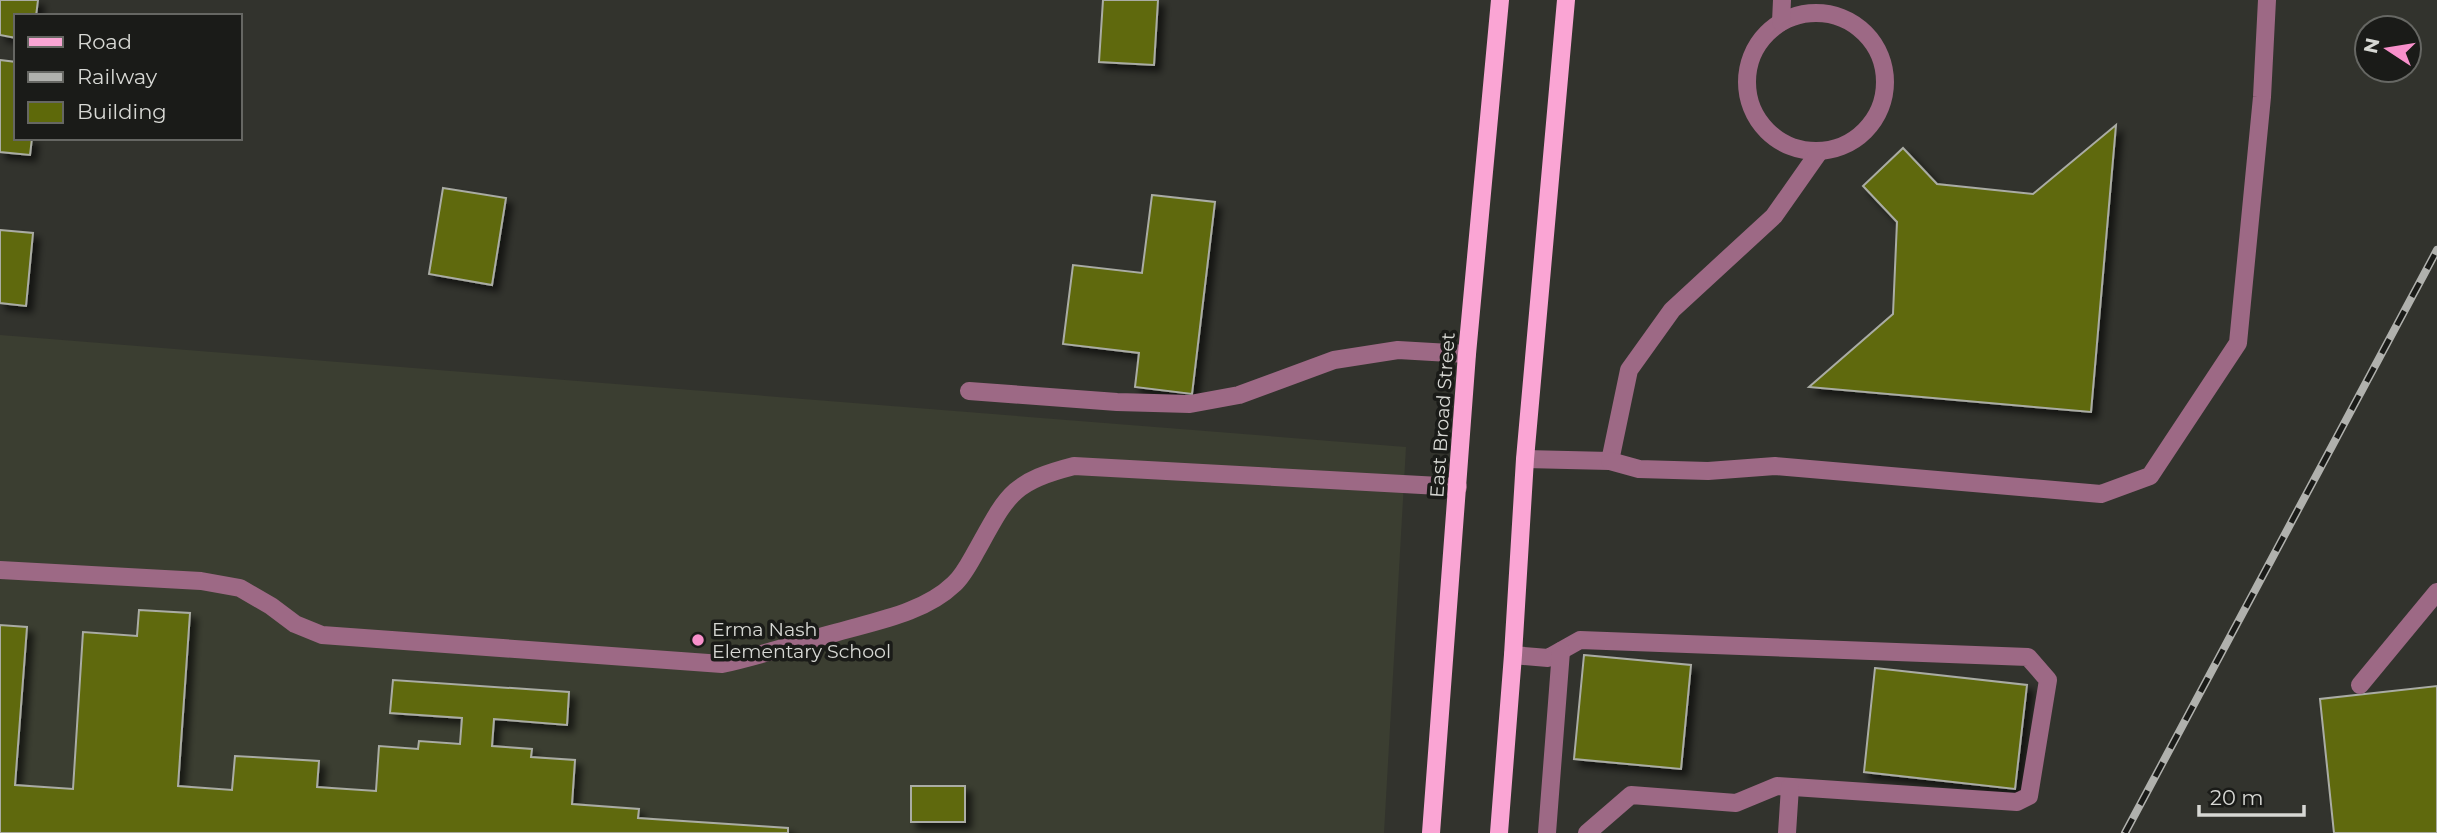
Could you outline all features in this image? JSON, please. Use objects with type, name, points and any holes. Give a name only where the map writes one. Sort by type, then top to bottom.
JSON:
[{"type":"main road","name":"East Broad Street","points":[[1431,833],[1467,354],[1500,0]]},
{"type":"main road","points":[[1499,833],[1525,459],[1566,0]]},
{"type":"lane","points":[[1781,22],[1782,0]]},
{"type":"lane","points":[[1525,459],[1609,460],[1639,469],[1708,471],[1774,466],[2101,494],[2150,476],[2238,343],[2262,97],[2267,0]]},
{"type":"lane","points":[[1825,13],[1847,20],[1866,33],[1879,52],[1885,74],[1885,97],[1876,118],[1861,136],[1841,147],[1819,152],[1796,149],[1776,139],[1759,123],[1749,102],[1746,79],[1751,57],[1763,37],[1781,22],[1802,14],[1825,13]]},
{"type":"lane","points":[[1609,460],[1629,370],[1672,310],[1774,216],[1819,152]]},
{"type":"lane","points":[[969,391],[1117,402],[1190,404],[1239,395],[1334,360],[1398,349],[1467,354]]},
{"type":"lane","points":[[0,570],[201,581],[240,588],[295,624],[322,635],[722,664],[907,611],[936,597],[955,584],[1005,500],[1022,484],[1074,466],[1458,487]]},
{"type":"lane","points":[[2360,685],[2437,592]]},
{"type":"lane","points":[[1513,655],[1548,658],[1580,640],[2028,657],[2048,680],[2029,796],[2017,802],[1777,786],[1736,803],[1631,794],[1587,833]]},
{"type":"lane","points":[[1547,833],[1561,651]]},
{"type":"lane","points":[[1787,833],[1790,787]]},
{"type":"shaded area","name":"Erma Nash Elementary School","points":[[0,335],[1406,447],[1384,833],[0,833]]},
{"type":"building","points":[[0,0],[38,0],[36,14],[14,14],[14,38],[0,35]]},
{"type":"building","points":[[1103,0],[1158,0],[1154,65],[1099,62]]},
{"type":"building","points":[[0,60],[14,62],[14,140],[32,140],[30,155],[0,152]]},
{"type":"building","points":[[2116,125],[2091,412],[1809,387],[1893,314],[1897,222],[1863,186],[1903,148],[1937,184],[2033,194]]},
{"type":"building","points":[[443,188],[506,198],[492,285],[429,274]]},
{"type":"building","points":[[1152,195],[1215,202],[1192,394],[1135,387],[1139,353],[1063,344],[1073,265],[1142,273]]},
{"type":"building","points":[[0,230],[33,233],[26,306],[0,303]]},
{"type":"building","points":[[139,610],[190,613],[178,786],[232,790],[235,756],[319,761],[317,787],[376,791],[379,746],[418,749],[419,741],[460,744],[462,718],[390,713],[393,680],[569,692],[567,725],[494,719],[492,746],[532,749],[531,757],[575,760],[572,804],[639,809],[638,818],[788,828],[788,833],[0,833],[0,625],[27,627],[15,785],[73,789],[83,632],[137,636]]},
{"type":"building","points":[[1584,655],[1691,665],[1681,769],[1574,759]]},
{"type":"building","points":[[1875,668],[2027,685],[2015,789],[1864,772]]},
{"type":"building","points":[[2437,686],[2437,833],[2334,833],[2320,699]]},
{"type":"building","points":[[911,786],[965,786],[965,822],[911,822]]},
{"type":"railway","points":[[2125,833],[2437,250]]},
{"type":"place","name":"Erma Nash Elementary School","points":[[698,640]]}]
